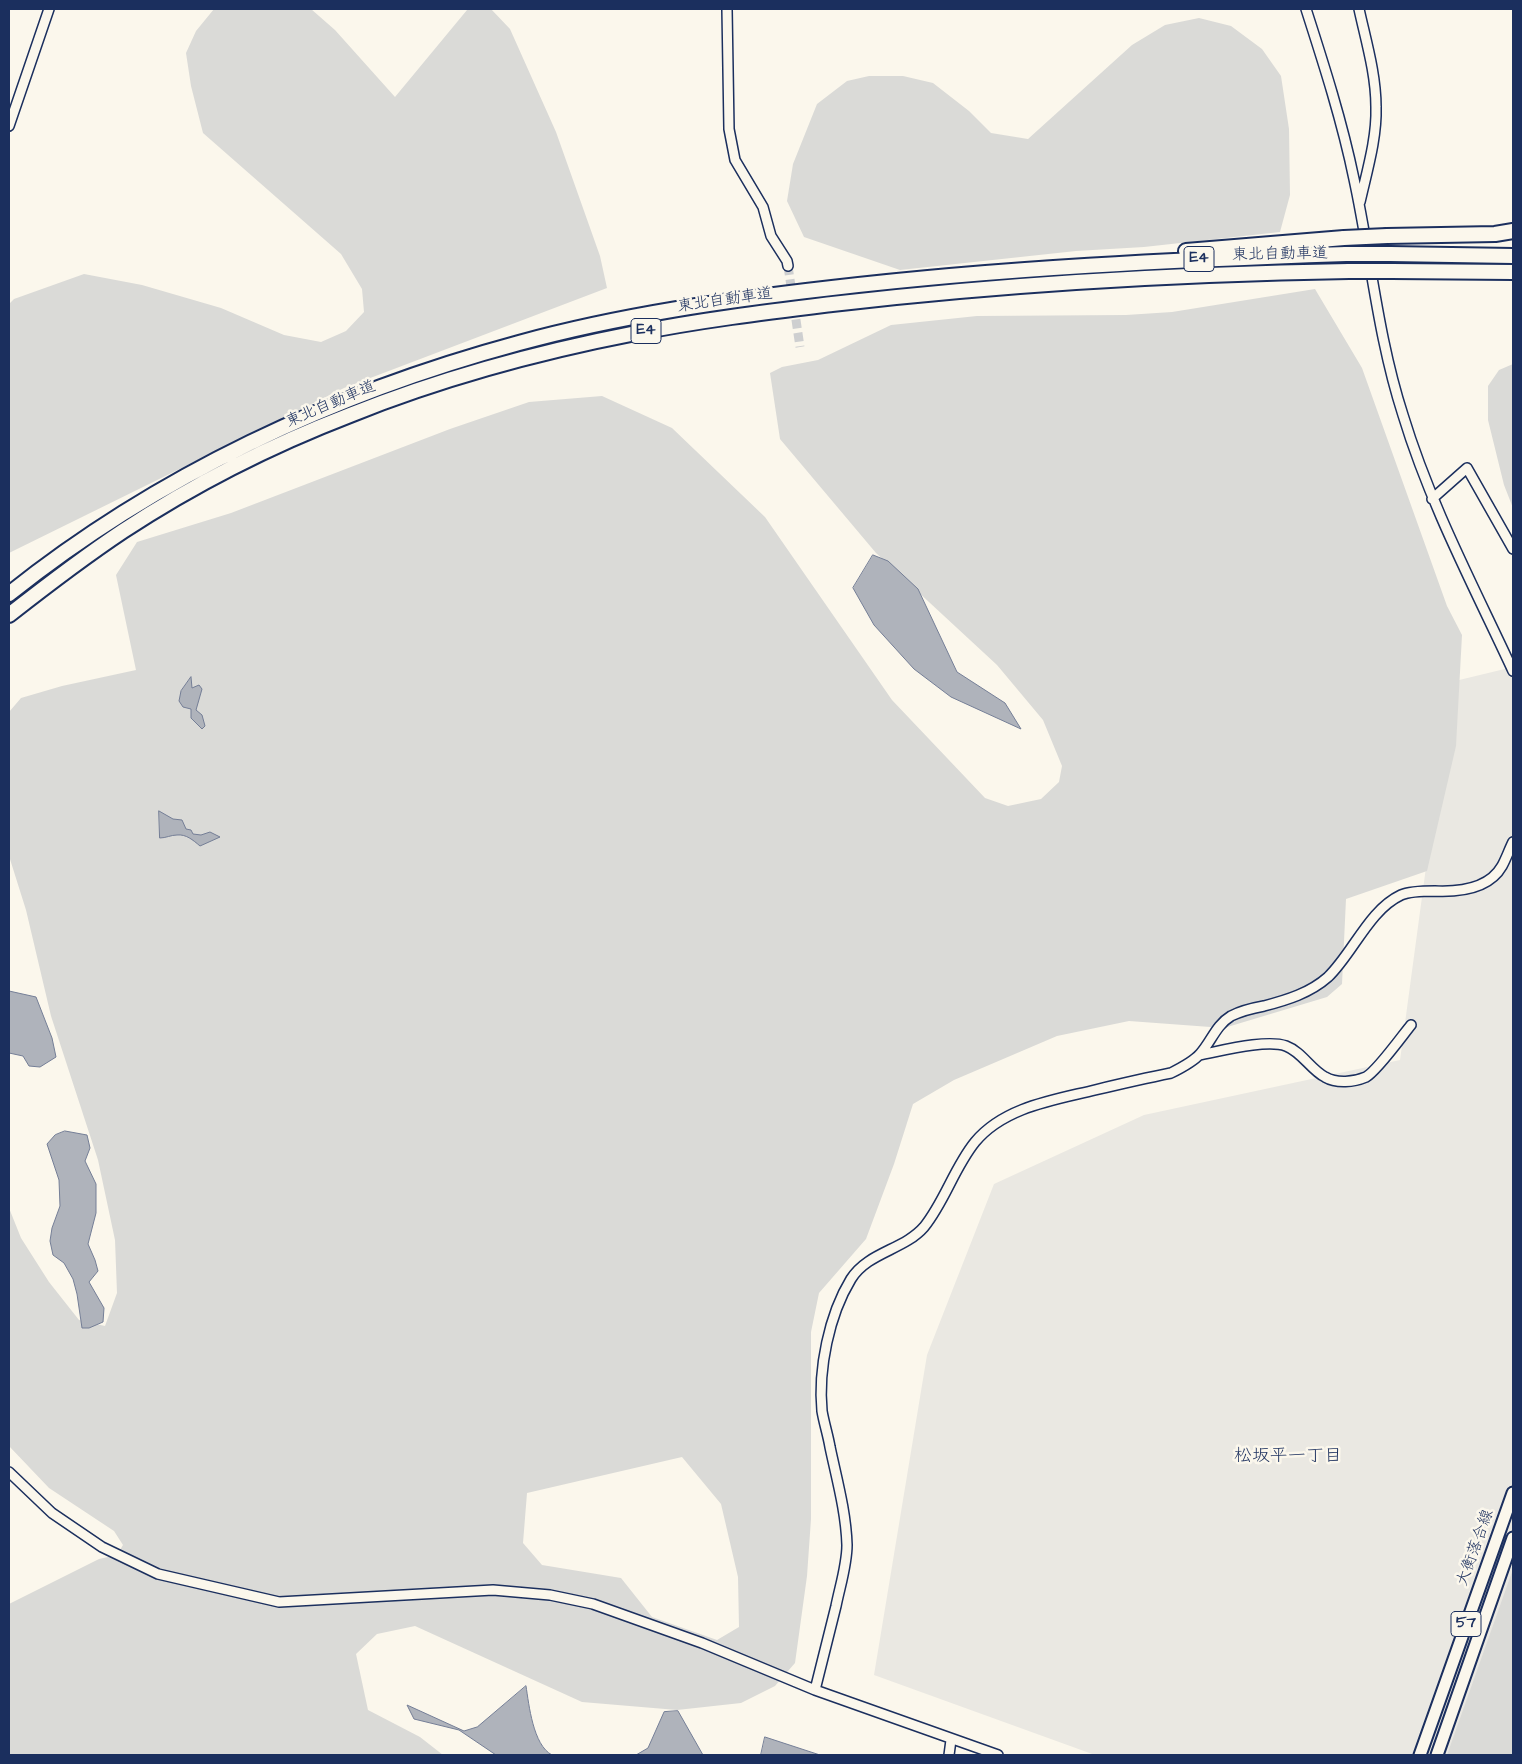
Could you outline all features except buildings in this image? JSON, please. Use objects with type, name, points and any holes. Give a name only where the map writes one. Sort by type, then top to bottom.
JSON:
[{"type":"highway","points":[[1052,267],[1123,258],[1344,238],[1495,234],[1513,231]]},
{"type":"highway","name":"東北自動車道","points":[[9,594],[114,518],[179,479],[254,440],[350,398],[402,379],[520,342],[574,329],[719,302],[884,282],[1052,267],[1175,260],[1346,254],[1513,256]]},
{"type":"highway","name":"東北自動車道","points":[[9,615],[122,532],[186,493],[261,454],[347,416],[407,393],[525,358],[638,332],[722,319],[887,298],[1054,283],[1255,273],[1392,270],[1513,272]]},
{"type":"highway","points":[[1464,271],[1513,279]]},
{"type":"main road","name":"大衡落合線","points":[[1420,1755],[1513,1494]]},
{"type":"main road","name":"大衡落合線","points":[[1436,1755],[1513,1538]]},
{"type":"street","points":[[9,126],[49,9]]},
{"type":"street","points":[[727,9],[729,129],[735,160],[763,208],[771,236],[787,261],[788,266]]},
{"type":"street","points":[[1306,9],[1325,67],[1354,178],[1384,342],[1402,414],[1432,499],[1513,671]]},
{"type":"street","points":[[1359,9],[1373,75],[1376,107],[1375,130],[1359,207]]},
{"type":"street","points":[[1432,499],[1467,468],[1513,549]]},
{"type":"street","points":[[1199,1055],[1217,1028],[1230,1017],[1247,1010],[1284,1001],[1317,986],[1330,975],[1388,903],[1402,894],[1425,891],[1451,892],[1478,886],[1492,878],[1502,867],[1513,842]]},
{"type":"street","points":[[815,1690],[844,1572],[847,1547],[844,1512],[822,1412],[823,1363],[828,1338],[842,1296],[852,1278],[862,1266],[911,1239],[923,1227],[939,1205],[962,1161],[975,1142],[990,1127],[1006,1118],[1047,1101],[1171,1072],[1199,1055],[1257,1045],[1286,1046],[1305,1058],[1325,1077],[1338,1081],[1352,1081],[1367,1076],[1411,1025]]},
{"type":"street","points":[[9,1472],[52,1513],[102,1547],[158,1574],[278,1602],[493,1590],[550,1595],[593,1604],[693,1640],[815,1690],[951,1740],[998,1755]]},
{"type":"street","points":[[949,1755],[951,1740]]},
{"type":"shaded area","points":[[214,9],[311,9],[335,30],[395,97],[467,10],[491,9],[510,29],[556,132],[600,256],[607,288],[344,388],[9,553],[9,304],[14,299],[84,274],[142,285],[221,308],[284,335],[321,342],[346,331],[364,312],[362,289],[341,254],[203,133],[191,86],[186,53],[196,31]]},
{"type":"shaded area","points":[[1199,18],[1231,26],[1262,49],[1281,76],[1289,129],[1290,195],[1280,232],[900,270],[804,237],[787,201],[793,164],[817,104],[847,81],[869,76],[903,76],[933,83],[969,111],[991,133],[1028,139],[1132,45],[1165,25]]},
{"type":"shaded area","points":[[1315,289],[1362,368],[1447,606],[1462,635],[1456,746],[1427,871],[1346,899],[1342,984],[1327,997],[1224,1028],[1129,1021],[1057,1036],[954,1080],[913,1104],[894,1164],[866,1239],[819,1293],[811,1332],[811,1519],[807,1576],[795,1663],[775,1686],[741,1703],[677,1710],[582,1702],[415,1626],[377,1634],[356,1654],[368,1710],[420,1737],[443,1755],[9,1755],[9,1604],[99,1559],[117,1555],[123,1545],[114,1531],[49,1488],[9,1446],[9,1208],[21,1238],[49,1282],[79,1320],[105,1326],[117,1293],[115,1240],[98,1160],[51,1016],[26,910],[9,856],[9,712],[21,698],[62,686],[136,670],[116,575],[137,542],[231,513],[450,429],[529,402],[602,396],[672,428],[765,517],[892,700],[985,798],[1008,806],[1041,799],[1059,782],[1062,766],[1043,720],[997,665],[876,553],[780,439],[770,373],[782,367],[818,360],[891,325],[977,316],[1126,315],[1172,312]],"holes":[[[682,1457],[721,1504],[738,1577],[739,1627],[717,1640],[652,1617],[621,1578],[542,1565],[523,1543],[527,1493]]]},
{"type":"shaded area","points":[[1513,364],[1513,508],[1504,485],[1488,420],[1488,386],[1499,370]]},
{"type":"shaded area","points":[[873,555],[888,561],[918,589],[957,672],[1005,703],[1021,729],[951,697],[914,669],[874,625],[853,588]]},
{"type":"shaded area","points":[[1513,667],[1513,1755],[1095,1755],[874,1675],[927,1355],[994,1184],[1144,1115],[1400,1060],[1429,845],[1397,695]]},
{"type":"shaded area","points":[[191,677],[192,688],[199,685],[202,689],[196,710],[202,715],[205,726],[202,729],[191,718],[191,709],[183,707],[179,701],[181,691]]},
{"type":"shaded area","points":[[159,811],[173,819],[182,820],[186,829],[191,830],[193,834],[201,835],[210,832],[220,837],[200,846],[183,835],[160,838]]},
{"type":"shaded area","points":[[9,991],[36,997],[52,1038],[56,1057],[40,1067],[29,1066],[23,1056],[9,1053]]},
{"type":"shaded area","points":[[65,1131],[87,1135],[90,1148],[85,1161],[96,1184],[96,1213],[88,1244],[98,1271],[89,1282],[104,1308],[103,1322],[89,1328],[82,1328],[73,1279],[64,1263],[53,1255],[50,1241],[52,1228],[60,1206],[59,1180],[47,1144],[55,1135]]},
{"type":"shaded area","points":[[1513,1569],[1513,1755],[1447,1755]]},
{"type":"shaded area","points":[[526,1686],[536,1734],[540,1743],[552,1755],[496,1755],[459,1730],[414,1719],[407,1705],[464,1731],[477,1727]]},
{"type":"shaded area","points":[[678,1711],[703,1755],[636,1755],[648,1748],[664,1712]]},
{"type":"shaded area","points":[[765,1737],[820,1755],[761,1755]]},
{"type":"tunnel","points":[[788,266],[800,347]]},
{"type":"district","name":"松坂平一丁目","points":[[1288,1457]]}]
